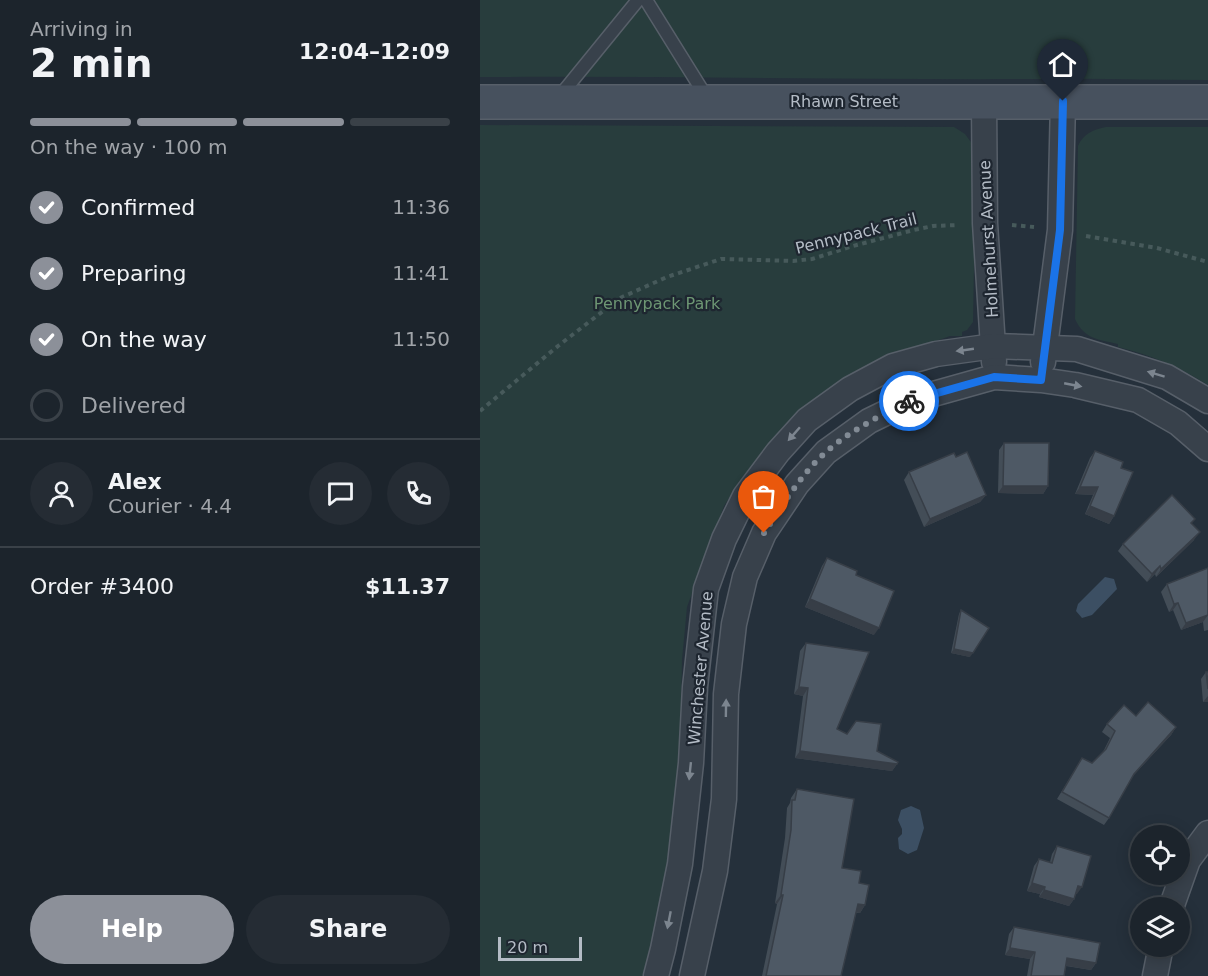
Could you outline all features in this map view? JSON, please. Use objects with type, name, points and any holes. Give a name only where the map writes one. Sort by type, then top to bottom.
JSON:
[{"type":"main road","name":"Rhawn Street","points":[[480,102],[1208,102]]},
{"type":"street","name":"Holmehurst Avenue","points":[[984,101],[985,223],[994,346],[994,377]]},
{"type":"street","points":[[1041,380],[1060,230],[1063,101]]},
{"type":"street","name":"Winchester Avenue","points":[[656,976],[680,864],[706,589],[724,539],[746,496],[778,452],[807,420],[850,389],[893,366],[936,354],[994,346],[1077,349],[1167,377],[1208,400]]},
{"type":"street","name":"Winchester Avenue","points":[[692,976],[715,871],[723,799],[726,694],[734,624],[745,577],[764,533],[797,484],[826,452],[869,421],[912,400],[994,377],[1075,385],[1138,400],[1178,423],[1208,449]]},
{"type":"street","points":[[1175,897],[1188,860],[1208,833]]},
{"type":"street","points":[[680,864],[715,871]]},
{"type":"street","points":[[1155,976],[1159,957]]},
{"type":"lane","points":[[555,102],[638,0]]},
{"type":"lane","points":[[646,0],[710,102]]},
{"type":"path","name":"Pennypack Trail","points":[[480,411],[620,298],[667,277],[721,260],[812,260],[853,246],[933,226],[985,223],[1060,230],[1157,248],[1208,262]]},
{"type":"green space","points":[[480,0],[1208,0],[1208,80],[480,77]]},
{"type":"green space","name":"Pennypack Park","points":[[480,125],[954,127],[965,134],[976,149],[973,322],[967,330],[962,332],[962,336],[950,336],[870,365],[800,412],[737,485],[724,506],[687,607],[682,660],[680,760],[675,813],[663,901],[647,976],[480,976]]},
{"type":"green space","points":[[1106,127],[1208,127],[1208,385],[1164,362],[1118,347],[1118,344],[1093,338],[1083,331],[1075,319],[1078,146],[1089,133]]},
{"type":"water","points":[[1105,577],[1114,579],[1117,589],[1092,615],[1082,618],[1076,611],[1078,604]]},
{"type":"water","points":[[911,806],[920,810],[924,828],[917,850],[908,854],[899,849],[898,838],[902,834],[902,829],[898,820],[901,810]]},
{"type":"building","points":[[1004,443],[1049,443],[1048,486],[1003,486]]},
{"type":"building","points":[[1095,451],[1123,462],[1121,468],[1133,472],[1114,516],[1090,506],[1098,487],[1080,487]]},
{"type":"building","points":[[967,452],[986,495],[930,519],[909,472],[954,453],[956,457]]},
{"type":"building","points":[[1172,495],[1195,519],[1191,523],[1200,532],[1161,569],[1160,566],[1152,574],[1123,544]]},
{"type":"building","points":[[827,558],[857,571],[856,575],[894,591],[879,628],[810,599]]},
{"type":"building","points":[[1208,568],[1208,615],[1186,623],[1178,603],[1174,604],[1167,584]]},
{"type":"building","points":[[961,610],[989,628],[973,653],[954,649]]},
{"type":"building","points":[[806,643],[869,652],[837,729],[847,734],[856,721],[881,724],[877,751],[898,762],[897,764],[800,751],[808,688],[799,687]]},
{"type":"building","points":[[1148,702],[1176,727],[1134,774],[1109,818],[1062,792],[1082,758],[1092,763],[1106,749],[1115,731],[1107,724],[1124,705],[1136,716]]},
{"type":"building","points":[[797,789],[854,799],[842,868],[861,871],[859,883],[869,885],[865,905],[858,904],[841,976],[766,976],[783,895],[781,895],[791,830],[792,800],[795,800]]},
{"type":"building","points":[[1057,846],[1091,856],[1082,887],[1078,886],[1074,899],[1044,890],[1045,887],[1032,883],[1039,859],[1052,863]]},
{"type":"building","points":[[1014,927],[1100,943],[1096,963],[1067,958],[1064,976],[1031,976],[1035,952],[1010,948]]},
{"type":"way so far","points":[[764,533],[797,484],[826,452],[869,421],[909,401]]},
{"type":"route","points":[[909,401],[994,377],[1041,380],[1060,230],[1063,101]]}]
